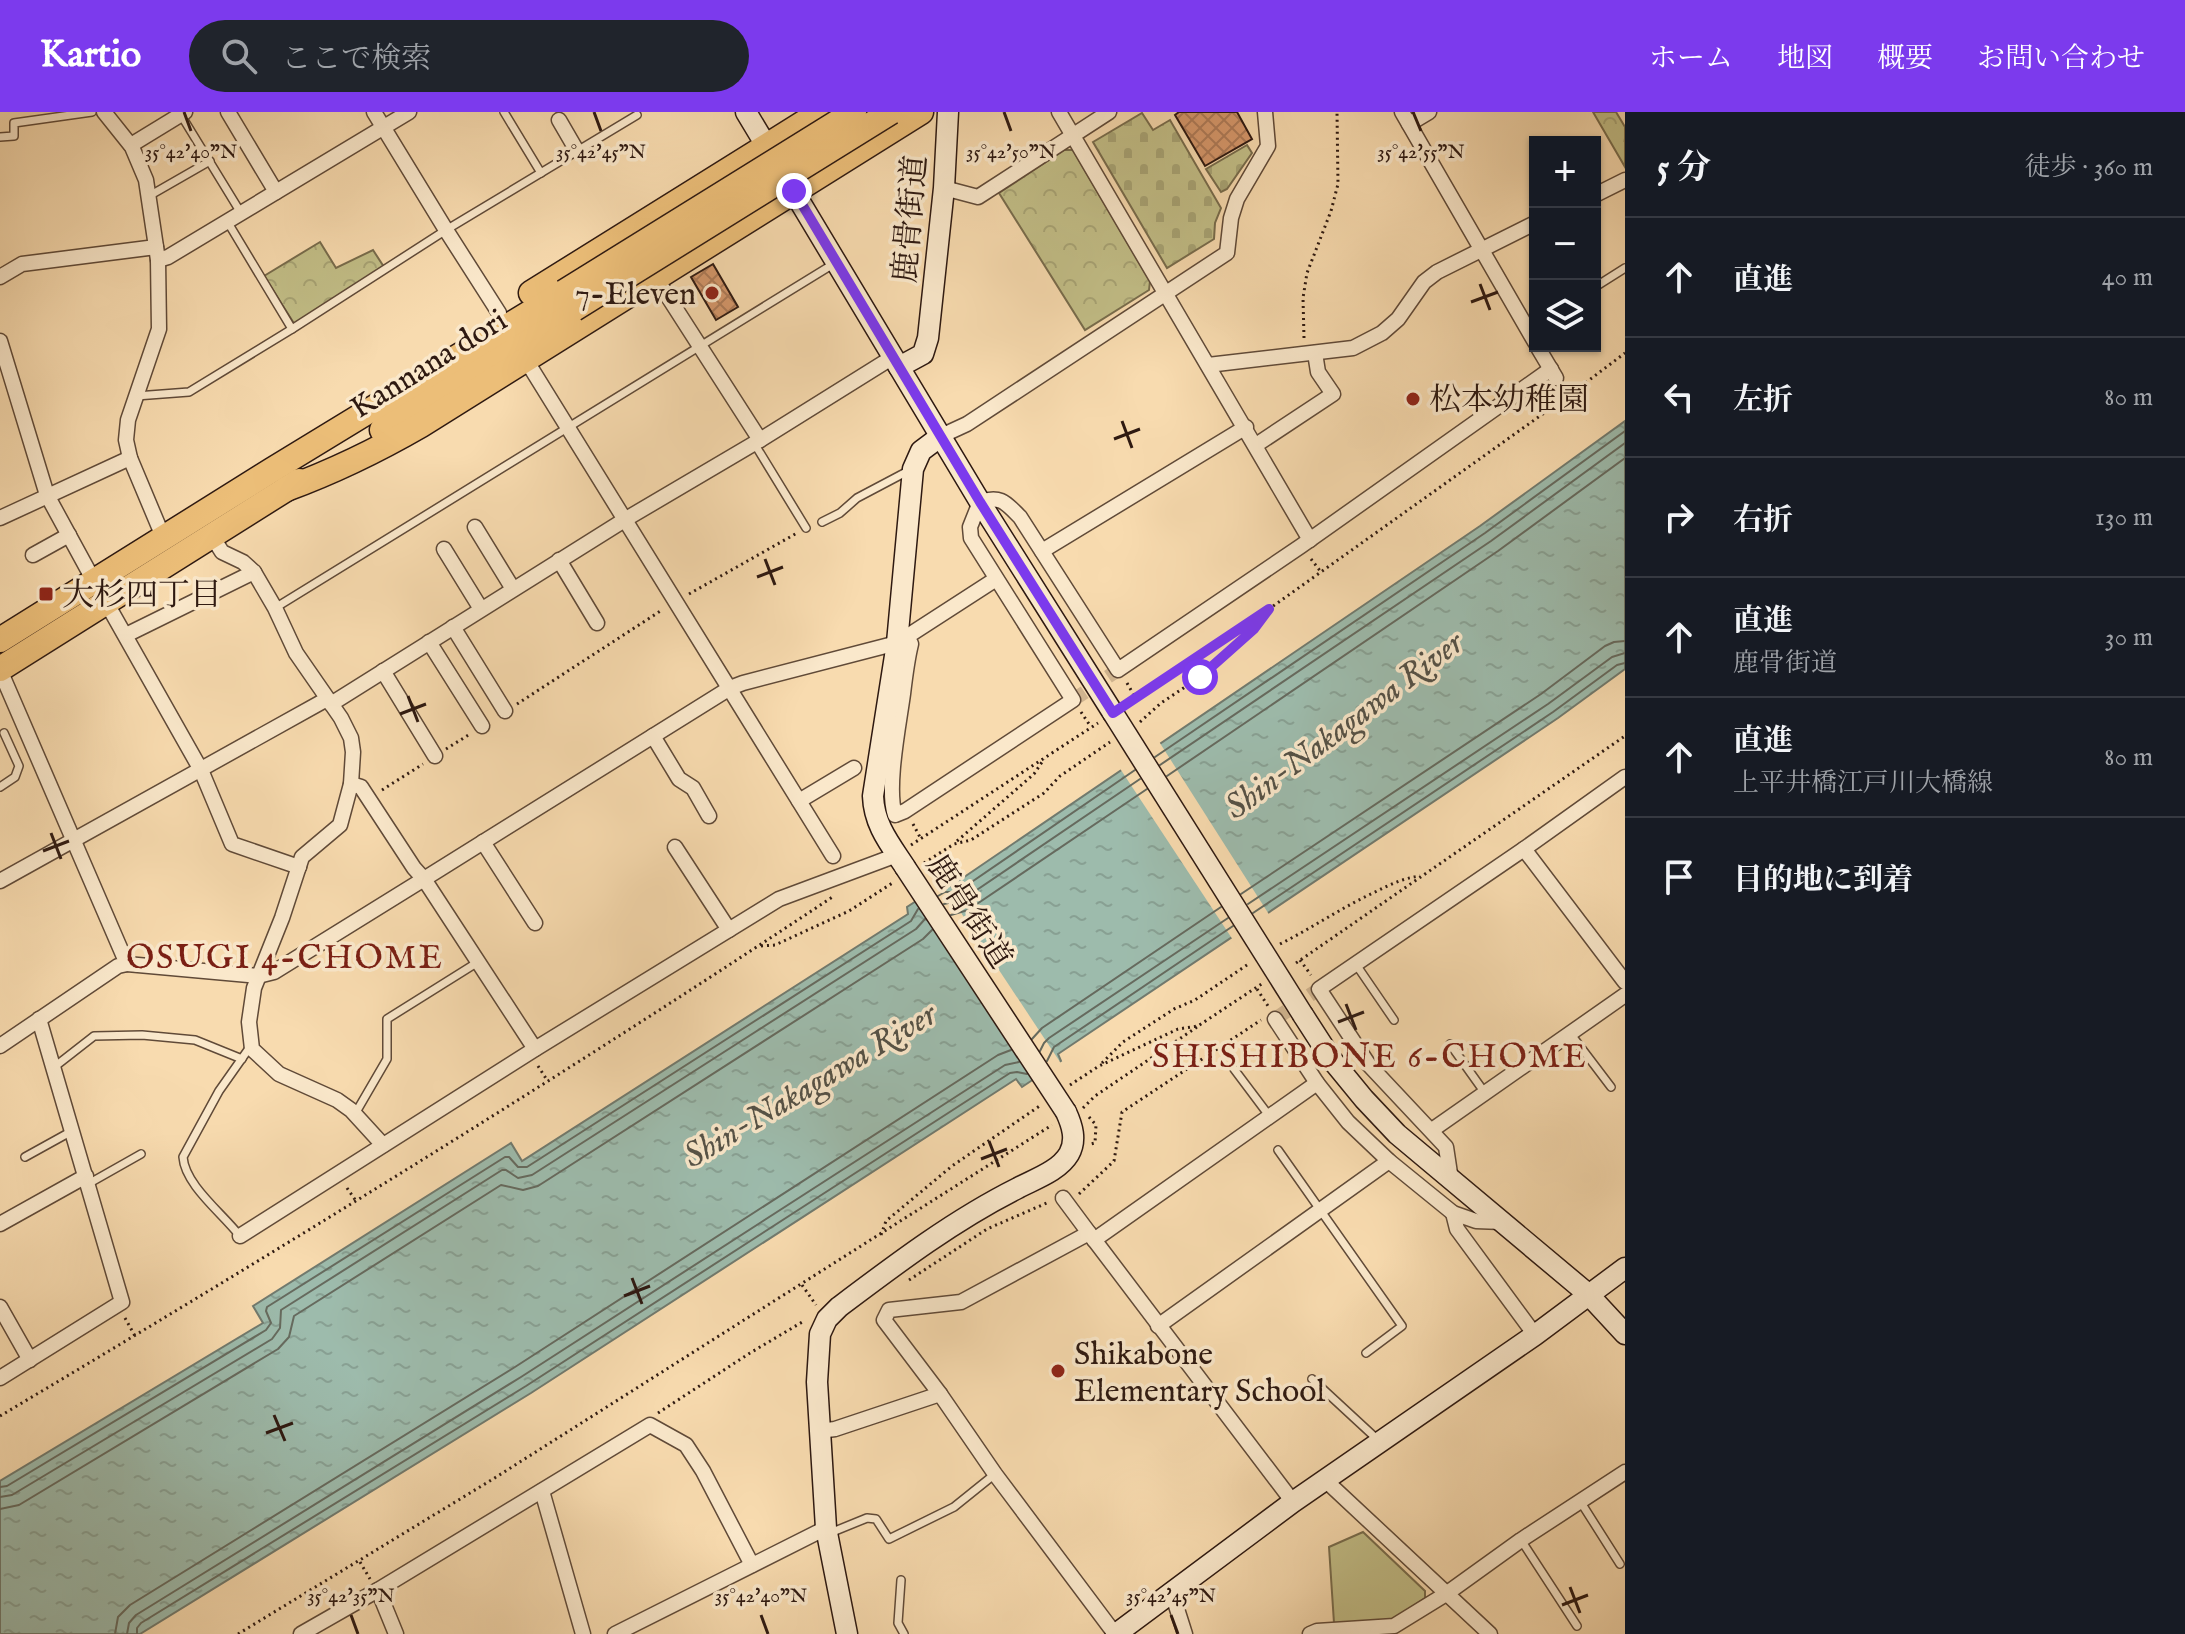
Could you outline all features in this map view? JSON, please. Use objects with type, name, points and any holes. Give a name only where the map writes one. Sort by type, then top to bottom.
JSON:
[{"type":"main road","points":[[279,480],[320,430],[379,388],[821,112]]},
{"type":"main road","name":"Kannana dori","points":[[569,300],[854,112]]},
{"type":"main road","name":"Kannana dori","points":[[0,670],[164,539],[279,480],[569,300],[891,112]]},
{"type":"main road","points":[[279,480],[331,472],[370,454],[526,360],[921,112]]},
{"type":"main road","name":"Kannana dori","points":[[0,640],[212,536],[279,480]]},
{"type":"street","points":[[104,112],[131,145],[146,180],[157,254],[159,329],[128,420],[126,440],[130,458],[164,539]]},
{"type":"street","points":[[228,112],[276,192]]},
{"type":"street","points":[[374,112],[499,313]]},
{"type":"street","points":[[0,277],[22,264],[157,254],[168,257],[409,112]]},
{"type":"street","points":[[746,112],[980,502],[1332,1060],[1397,1134],[1588,1294],[1625,1334]]},
{"type":"street","name":"鹿骨街道","points":[[896,362],[923,354],[926,348],[944,188],[948,112]]},
{"type":"street","points":[[1059,112],[1310,540]]},
{"type":"street","points":[[944,188],[978,197],[1109,112]]},
{"type":"street","points":[[913,469],[921,451],[941,436],[967,424],[1227,253],[1231,218],[1237,199],[1268,146],[1265,112]]},
{"type":"street","points":[[1429,112],[1405,118],[1529,327]]},
{"type":"street","points":[[131,145],[183,113]]},
{"type":"street","points":[[559,120],[577,151]]},
{"type":"street","points":[[1601,193],[1624,184]]},
{"type":"street","points":[[1208,365],[1353,348],[1382,333],[1398,319],[1424,282],[1437,272],[1529,226]]},
{"type":"street","points":[[656,278],[757,442]]},
{"type":"street","points":[[0,341],[47,495],[201,770],[232,844],[299,867]]},
{"type":"street","points":[[902,639],[911,644],[892,788],[895,815],[1073,700],[971,538],[970,527],[980,502],[991,498],[1002,500],[1020,517],[1118,670],[1553,374],[1542,352]]},
{"type":"street","points":[[1256,445],[1333,394],[1310,354]]},
{"type":"street","points":[[526,360],[833,856]]},
{"type":"street","points":[[0,881],[383,671],[626,519],[896,362]]},
{"type":"street","points":[[1042,551],[1246,427]]},
{"type":"street","points":[[0,518],[130,458]]},
{"type":"street","name":"鹿骨街道","points":[[822,1314],[839,1307],[946,1230],[1059,1165],[1073,1144],[1068,1114],[882,833],[875,817],[873,796],[902,639],[901,582],[913,469]]},
{"type":"street","points":[[475,527],[513,589]]},
{"type":"street","points":[[33,555],[69,535]]},
{"type":"street","points":[[212,536],[222,552],[243,562],[254,572],[296,653],[341,718],[351,738],[353,752],[351,784],[340,825],[302,857],[258,976],[249,1022],[252,1049],[279,1074],[337,1100],[355,1114],[383,1145]]},
{"type":"street","points":[[444,549],[481,609]]},
{"type":"street","points":[[559,560],[597,623]]},
{"type":"street","points":[[126,635],[254,572]]},
{"type":"street","points":[[0,1046],[118,966],[127,964],[258,976],[274,972],[730,688],[902,639],[996,579]]},
{"type":"street","points":[[453,627],[505,711]]},
{"type":"street","points":[[429,642],[482,726]]},
{"type":"street","points":[[0,670],[127,964]]},
{"type":"street","points":[[383,671],[435,756]]},
{"type":"street","points":[[653,736],[679,779],[693,788],[709,816]]},
{"type":"street","points":[[799,801],[854,768]]},
{"type":"street","points":[[1451,1180],[1446,1147],[1369,1065],[1319,989],[1625,777]]},
{"type":"street","points":[[351,784],[361,787],[370,798],[535,1049]]},
{"type":"street","points":[[483,842],[535,923]]},
{"type":"street","points":[[675,847],[729,930]]},
{"type":"street","points":[[1524,849],[1625,982]]},
{"type":"street","points":[[240,1236],[779,899],[905,867]]},
{"type":"street","points":[[1432,1130],[1625,995]]},
{"type":"street","points":[[1274,1016],[1317,1083],[1348,1122],[1389,1161],[1453,1213],[1476,1221],[1502,1222]]},
{"type":"street","points":[[0,1378],[122,1302],[39,1019]]},
{"type":"street","points":[[1317,1083],[1091,1236],[961,1302],[889,1310],[884,1320],[1116,1634],[1324,1479],[1535,1335],[1625,1268]]},
{"type":"street","points":[[1158,1326],[1389,1161]]},
{"type":"street","points":[[0,1224],[87,1180]]},
{"type":"street","points":[[1063,1198],[1293,1502]]},
{"type":"street","points":[[1453,1213],[1457,1229],[1535,1335]]},
{"type":"street","points":[[0,1307],[30,1360]]},
{"type":"street","points":[[822,1314],[817,1356],[819,1431],[827,1531],[847,1634]]},
{"type":"street","points":[[819,1431],[835,1429],[940,1394]]},
{"type":"street","points":[[301,1634],[650,1425],[686,1445],[752,1565]]},
{"type":"street","points":[[1310,1634],[1394,1626],[1625,1472]]},
{"type":"street","points":[[1324,1479],[1490,1634]]},
{"type":"street","points":[[542,1491],[583,1634]]},
{"type":"street","points":[[615,1634],[827,1531]]},
{"type":"street","points":[[376,1587],[396,1634]]},
{"type":"street","points":[[1172,1593],[1185,1634]]},
{"type":"lane","points":[[0,137],[14,136],[14,123],[92,112]]},
{"type":"lane","points":[[504,112],[541,173]]},
{"type":"lane","points":[[183,113],[241,213]]},
{"type":"lane","points":[[136,396],[189,392],[446,230],[637,115]]},
{"type":"lane","points":[[148,196],[210,161]]},
{"type":"lane","points":[[227,221],[292,329]]},
{"type":"lane","points":[[275,608],[837,262]]},
{"type":"lane","points":[[1601,283],[1625,268]]},
{"type":"lane","points":[[757,442],[806,528]]},
{"type":"lane","points":[[822,522],[840,513],[857,498],[913,469]]},
{"type":"lane","points":[[0,787],[15,777],[19,766],[6,732],[23,723]]},
{"type":"lane","points":[[355,1114],[387,1059],[387,1019],[478,962]]},
{"type":"lane","points":[[1355,963],[1394,1020]]},
{"type":"lane","points":[[1570,1033],[1611,1087]]},
{"type":"lane","points":[[53,1068],[94,1036],[142,1035],[195,1040],[242,1059]]},
{"type":"lane","points":[[1450,1044],[1485,1093]]},
{"type":"lane","points":[[240,1236],[196,1186],[187,1173],[183,1157],[219,1091],[252,1045]]},
{"type":"lane","points":[[1234,1069],[1270,1117]]},
{"type":"lane","points":[[25,1157],[72,1131]]},
{"type":"lane","points":[[1278,1150],[1402,1326],[1366,1353]]},
{"type":"lane","points":[[87,1180],[141,1154]]},
{"type":"lane","points":[[1312,1379],[1379,1442]]},
{"type":"lane","points":[[827,1531],[867,1518],[876,1519],[889,1539],[954,1507],[995,1474]]},
{"type":"lane","points":[[1580,1501],[1620,1564]]},
{"type":"lane","points":[[1521,1540],[1577,1626]]},
{"type":"lane","points":[[901,1580],[898,1623],[904,1634]]},
{"type":"path","points":[[1310,354],[1303,298],[1307,273],[1338,184],[1337,112]]},
{"type":"path","points":[[759,946],[775,945],[849,911],[1045,757],[1269,609],[1625,353]]},
{"type":"path","points":[[505,711],[677,601],[806,528]]},
{"type":"path","points":[[1134,727],[1161,703],[1200,677],[1254,629],[1269,609]]},
{"type":"path","points":[[370,798],[482,726]]},
{"type":"path","points":[[1315,982],[1298,961],[1625,736]]},
{"type":"path","points":[[905,867],[954,844],[971,840],[1044,793],[1060,776],[1109,743]]},
{"type":"path","points":[[954,844],[1034,774],[1045,757]]},
{"type":"path","points":[[0,1416],[356,1201],[834,896]]},
{"type":"path","points":[[1256,988],[1274,1016]]},
{"type":"path","points":[[238,1634],[360,1562],[801,1285],[1068,1114],[1198,1026]]},
{"type":"path","points":[[344,1183],[356,1201]]},
{"type":"path","points":[[654,1415],[750,1353],[822,1314],[801,1285]]},
{"type":"path","points":[[117,1306],[135,1336]]},
{"type":"path","points":[[360,1562],[376,1587]]},
{"type":"green space","points":[[1593,112],[1616,112],[1625,127],[1625,167]]},
{"type":"green space","points":[[1142,113],[1153,130],[1170,120],[1221,208],[1215,223],[1214,239],[1167,268],[1093,142]]},
{"type":"green space","points":[[1247,145],[1252,153],[1227,189],[1221,192],[1206,169]]},
{"type":"green space","points":[[1064,150],[1073,150],[1150,281],[1149,290],[1085,330],[999,193]]},
{"type":"green space","points":[[320,242],[336,268],[373,250],[384,267],[295,325],[264,276]]},
{"type":"green space","points":[[1363,1532],[1425,1591],[1425,1598],[1392,1620],[1334,1623],[1329,1547]]},
{"type":"water","name":"Shin-Nakagawa River","points":[[1625,421],[1625,669],[1558,718],[1058,1054],[1061,1061],[1022,1087],[1016,1079],[531,1393],[140,1634],[0,1634],[0,1481],[263,1323],[253,1306],[511,1143],[522,1161],[908,914],[907,907],[947,881],[951,886],[1480,526]]},
{"type":"pier","points":[[1158,740],[1270,916],[1233,940],[1119,767]]},
{"type":"pier","points":[[940,881],[1062,1065],[1036,1082],[914,897]]},
{"type":"building","points":[[1179,112],[1237,112],[1252,139],[1205,166],[1175,115]]},
{"type":"building","points":[[713,264],[738,307],[716,320],[691,277]]},
{"type":"tunnel","points":[[1073,700],[1118,670]]},
{"type":"tunnel","points":[[1275,1019],[1319,989]]},
{"type":"place","name":"7-Eleven","points":[[712,293]]},
{"type":"place","name":"松本幼稚園","points":[[1413,399]]},
{"type":"place","name":"大杉四丁目","points":[[46,594]]},
{"type":"place","name":"Shikabone Elementary School","points":[[1058,1371]]},
{"type":"district","name":"OSUGI 4-CHOME","points":[[285,956]]},
{"type":"district","name":"SHISHIBONE 6-CHOME","points":[[1370,1055]]},
{"type":"route","points":[[794,191],[980,502],[1113,713],[1269,609],[1254,629],[1200,677]]}]
